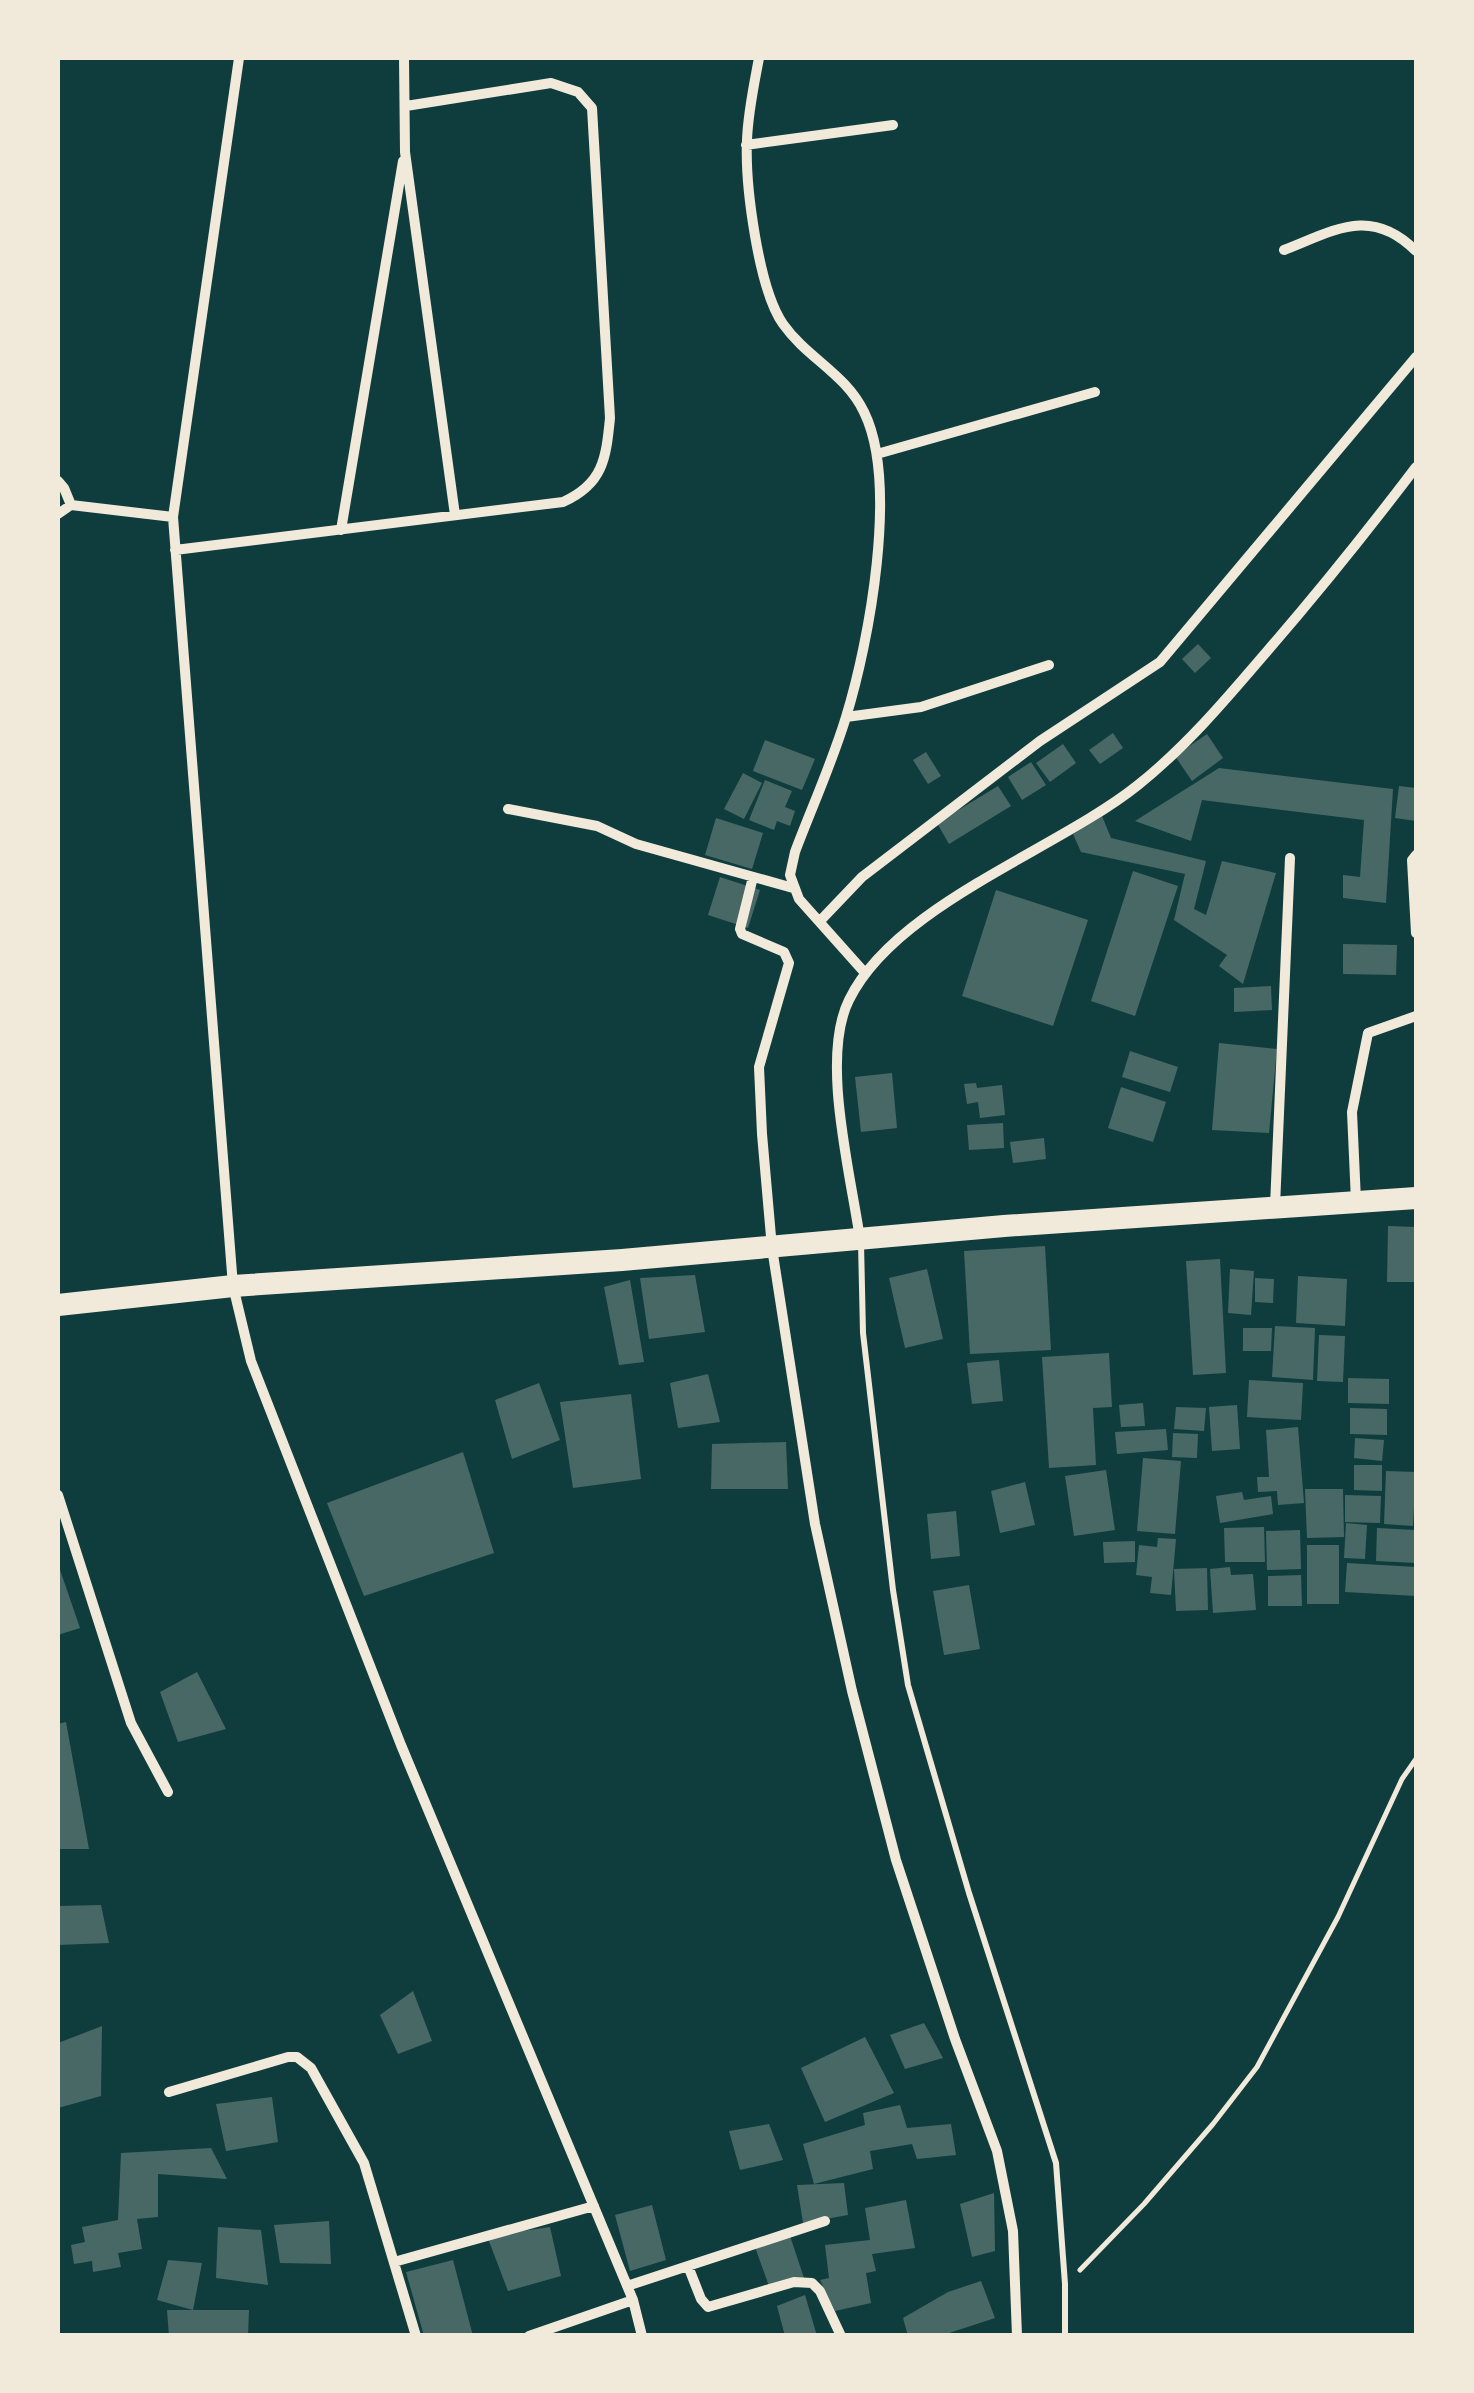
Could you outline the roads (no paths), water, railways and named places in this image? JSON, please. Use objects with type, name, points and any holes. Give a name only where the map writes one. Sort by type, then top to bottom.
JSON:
[{"type":"main road","points":[[58,1305],[233,1286],[1416,1198]]},
{"type":"street","points":[[238,58],[173,518],[233,1286],[252,1361],[394,1727],[633,2300],[642,2336]]},
{"type":"street","points":[[340,530],[404,152],[404,58]]},
{"type":"street","points":[[759,58],[746,145],[761,272],[780,320],[804,350],[845,382],[865,412],[877,454],[879,516],[870,614],[846,717],[790,875],[804,908],[865,973]]},
{"type":"street","points":[[175,550],[563,502],[584,492],[595,480],[607,449],[610,418],[592,108],[578,92],[551,82],[406,106]]},
{"type":"street","points":[[746,145],[893,125]]},
{"type":"street","points":[[404,152],[456,515]]},
{"type":"street","points":[[1284,250],[1339,229],[1365,224],[1399,234],[1416,250]]},
{"type":"street","points":[[820,921],[862,877],[1040,742],[1160,662],[1416,358]]},
{"type":"street","points":[[877,454],[1095,392]]},
{"type":"street","points":[[857,1240],[836,1057],[840,1022],[865,973],[936,910],[1136,787],[1204,725],[1350,556],[1416,467]]},
{"type":"street","points":[[58,481],[71,506]]},
{"type":"street","points":[[58,514],[71,506],[173,518]]},
{"type":"street","points":[[846,717],[922,707],[1050,665]]},
{"type":"street","points":[[508,809],[596,826],[636,844],[793,888]]},
{"type":"street","points":[[1416,854],[1412,860],[1416,934]]},
{"type":"street","points":[[1275,1208],[1290,858]]},
{"type":"street","points":[[753,877],[742,934],[784,952],[789,963],[759,1066],[778,1248],[816,1524],[852,1691],[896,1860],[997,2151],[1013,2231],[1016,2336]]},
{"type":"street","points":[[1356,1200],[1352,1112],[1368,1033],[1416,1016]]},
{"type":"street","points":[[58,1495],[131,1723],[168,1792]]},
{"type":"street","points":[[169,2092],[288,2056],[305,2062],[364,2163],[416,2336]]},
{"type":"street","points":[[394,2262],[594,2206]]},
{"type":"street","points":[[627,2286],[826,2221]]},
{"type":"street","points":[[688,2266],[708,2307],[794,2282],[812,2283],[820,2291],[841,2336]]},
{"type":"street","points":[[530,2336],[633,2300]]},
{"type":"lane","points":[[857,1240],[863,1333],[908,1685],[1056,2163],[1065,2336]]}]
